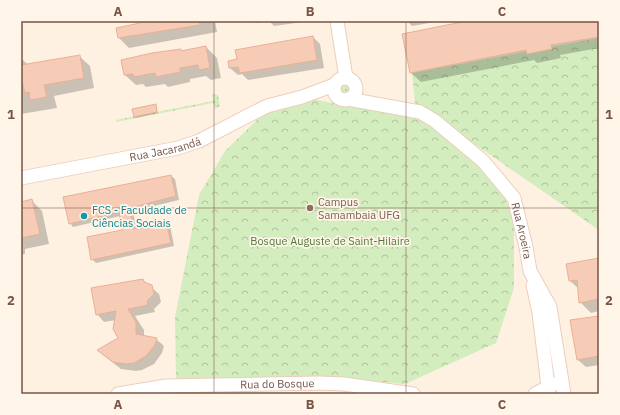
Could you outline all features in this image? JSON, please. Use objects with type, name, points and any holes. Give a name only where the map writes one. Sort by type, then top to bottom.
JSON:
[{"type":"street","points":[[334,85],[334,92],[347,96],[354,84],[346,78],[340,51],[337,21]]},
{"type":"street","points":[[302,97],[334,85],[339,80],[346,78]]},
{"type":"street","name":"Rua Aroeira","points":[[302,97],[347,96],[378,105],[420,112],[435,121],[483,161],[514,198],[526,247],[530,271],[550,307],[564,394]]},
{"type":"street","name":"Rua Jacarandá","points":[[21,178],[178,148],[199,141],[268,106],[302,97]]},
{"type":"street","points":[[530,271],[539,313],[548,390]]},
{"type":"street","points":[[535,394],[548,390],[561,381]]},
{"type":"street","name":"Rua do Bosque","points":[[118,394],[166,386],[281,383],[344,384],[413,394]]},
{"type":"green space","points":[[599,38],[599,230],[415,103],[412,73]]},
{"type":"green space","points":[[344,82],[349,84],[351,89],[349,94],[344,96],[339,94],[337,89],[339,84]]},
{"type":"green space","points":[[212,94],[218,95],[220,106],[215,109],[213,103],[116,122],[116,120],[213,101]]},
{"type":"green space","name":"Bosque Auguste de Saint-Hilaire","points":[[313,99],[363,109],[414,112],[500,181],[514,225],[514,288],[496,343],[405,384],[342,378],[176,378],[175,317],[199,195],[225,151],[263,114]]},
{"type":"building","points":[[139,21],[199,21],[200,25],[118,38],[116,28],[140,23]]},
{"type":"building","points":[[467,21],[599,21],[599,37],[551,45],[552,49],[527,54],[526,50],[410,73],[402,34]]},
{"type":"building","points":[[313,36],[317,60],[240,73],[238,67],[229,68],[228,61],[237,59],[235,50]]},
{"type":"building","points":[[206,46],[210,68],[199,70],[198,65],[180,68],[180,72],[156,77],[155,73],[134,77],[133,74],[124,75],[121,60],[152,53],[181,49],[181,51]]},
{"type":"building","points":[[80,55],[84,78],[44,85],[47,97],[30,100],[29,92],[25,93],[21,78],[21,65]]},
{"type":"building","points":[[156,104],[157,112],[134,117],[132,109]]},
{"type":"building","name":"FCS - Faculdade de Ciências Sociais","points":[[171,175],[176,196],[130,208],[133,229],[166,221],[171,243],[91,260],[87,237],[122,230],[119,212],[69,224],[63,197]]},
{"type":"building","points":[[32,199],[40,234],[21,238],[21,202]]},
{"type":"building","points":[[599,258],[599,299],[579,303],[577,280],[569,281],[566,264]]},
{"type":"building","points":[[143,279],[144,282],[152,285],[154,294],[147,301],[148,305],[128,309],[136,322],[136,334],[157,338],[155,345],[146,356],[134,363],[127,364],[113,362],[97,350],[118,338],[113,329],[116,311],[96,315],[91,288]]},
{"type":"building","points":[[599,316],[599,356],[577,360],[570,320]]},
{"type":"place","name":"Campus Samambaia UFG","points":[[310,208]]},
{"type":"place","name":"FCS - Faculdade de Ciências Sociais","points":[[84,216]]}]
